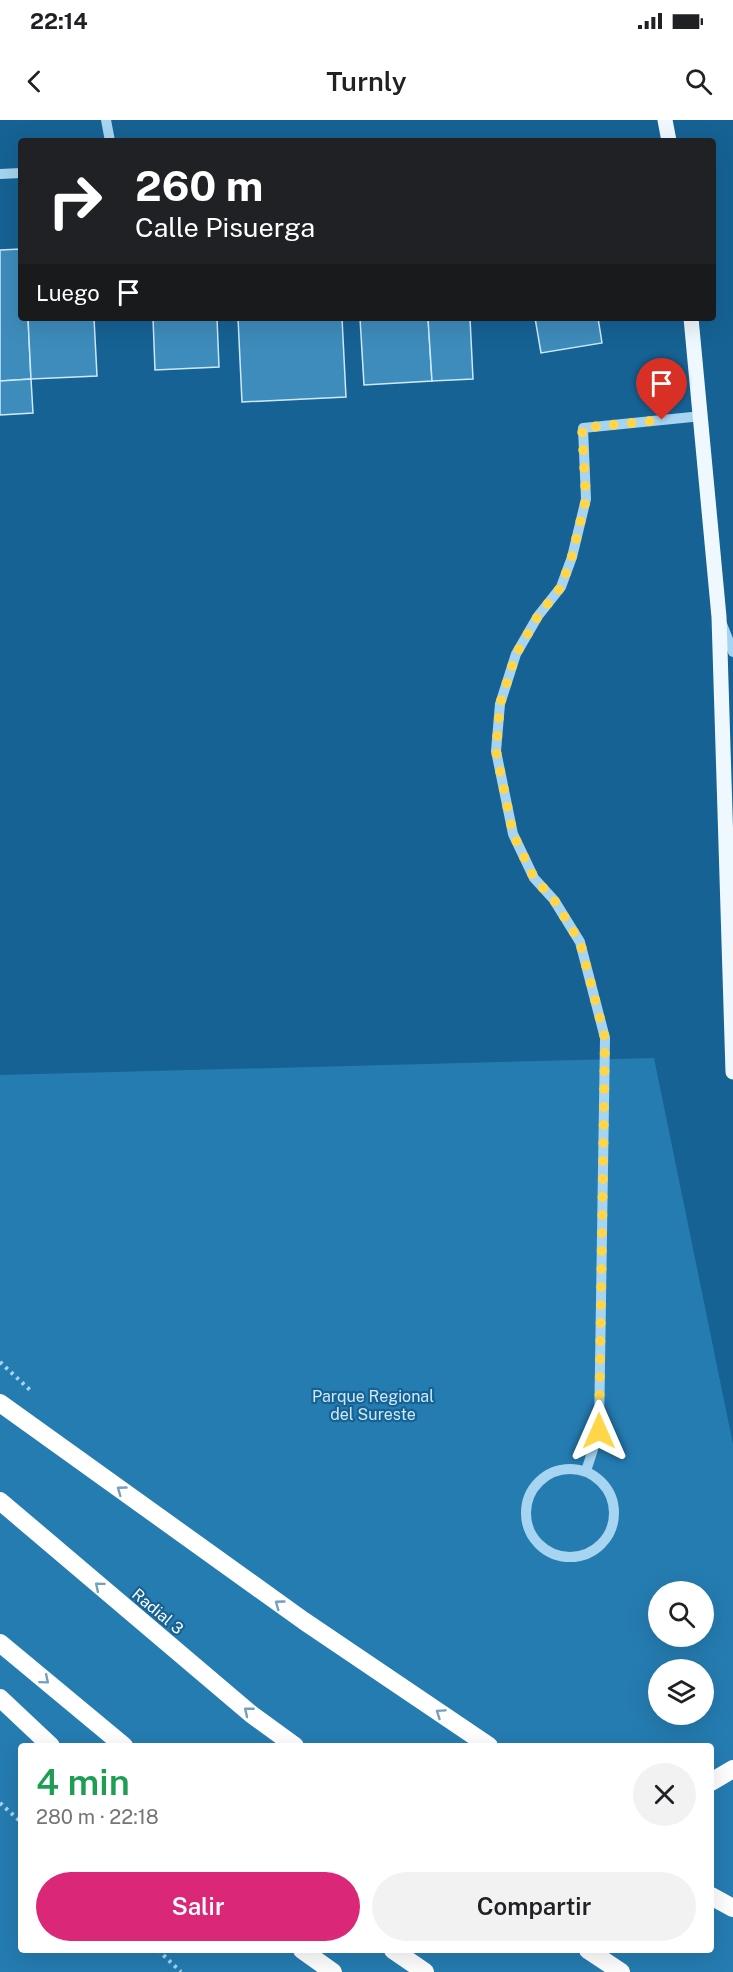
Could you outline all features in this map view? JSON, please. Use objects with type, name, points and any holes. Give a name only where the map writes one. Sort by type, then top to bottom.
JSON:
[{"type":"highway","points":[[0,1403],[304,1621],[485,1743]]},
{"type":"highway","name":"Radial 3","points":[[0,1501],[251,1714],[291,1743]]},
{"type":"highway","points":[[0,1643],[120,1743]]},
{"type":"highway","points":[[0,1698],[48,1743]]},
{"type":"highway","points":[[714,1780],[733,1769]]},
{"type":"highway","points":[[714,1898],[733,1908]]},
{"type":"highway","points":[[306,1953],[333,1972]]},
{"type":"highway","points":[[397,1953],[424,1972]]},
{"type":"highway","points":[[592,1953],[621,1972]]},
{"type":"main road","points":[[665,120],[668,138]]},
{"type":"main road","points":[[692,321],[719,618],[732,972],[733,1072]]},
{"type":"street","points":[[106,120],[109,138]]},
{"type":"street","points":[[0,174],[18,173]]},
{"type":"street","points":[[586,1472],[599,1431],[605,1038],[580,942],[554,900],[534,878],[513,834],[496,751],[500,704],[516,654],[538,616],[561,587],[572,556],[586,499],[582,428],[702,416]]},
{"type":"street","points":[[719,618],[733,652]]},
{"type":"street","points":[[571,1469],[586,1472],[598,1479],[610,1497],[614,1518],[611,1532],[603,1544],[578,1557],[564,1558],[550,1554],[537,1545],[529,1532],[525,1518],[526,1503],[532,1489],[542,1478],[556,1471],[571,1469]]},
{"type":"path","points":[[0,1362],[30,1390]]},
{"type":"path","points":[[0,1803],[18,1819]]},
{"type":"path","points":[[161,1953],[181,1972]]},
{"type":"green space","name":"Parque Regional del Sureste","points":[[654,1058],[733,1444],[733,1972],[0,1972],[0,1075]]},
{"type":"building","points":[[18,249],[18,321],[28,321],[31,379],[0,381],[0,250]]},
{"type":"building","points":[[28,321],[94,321],[97,376],[31,379]]},
{"type":"building","points":[[153,321],[217,321],[219,367],[155,370]]},
{"type":"building","points":[[238,321],[342,321],[346,397],[242,402]]},
{"type":"building","points":[[360,321],[428,321],[432,381],[364,385]]},
{"type":"building","points":[[428,321],[470,321],[473,379],[432,381]]},
{"type":"building","points":[[536,321],[598,321],[602,343],[541,353]]},
{"type":"building","points":[[31,379],[33,413],[0,415],[0,381]]},
{"type":"route","points":[[599,1431],[601,1150],[605,1038],[580,942],[554,900],[534,878],[513,834],[496,751],[500,704],[516,654],[538,616],[561,587],[572,556],[586,499],[582,428],[662,420]]}]
